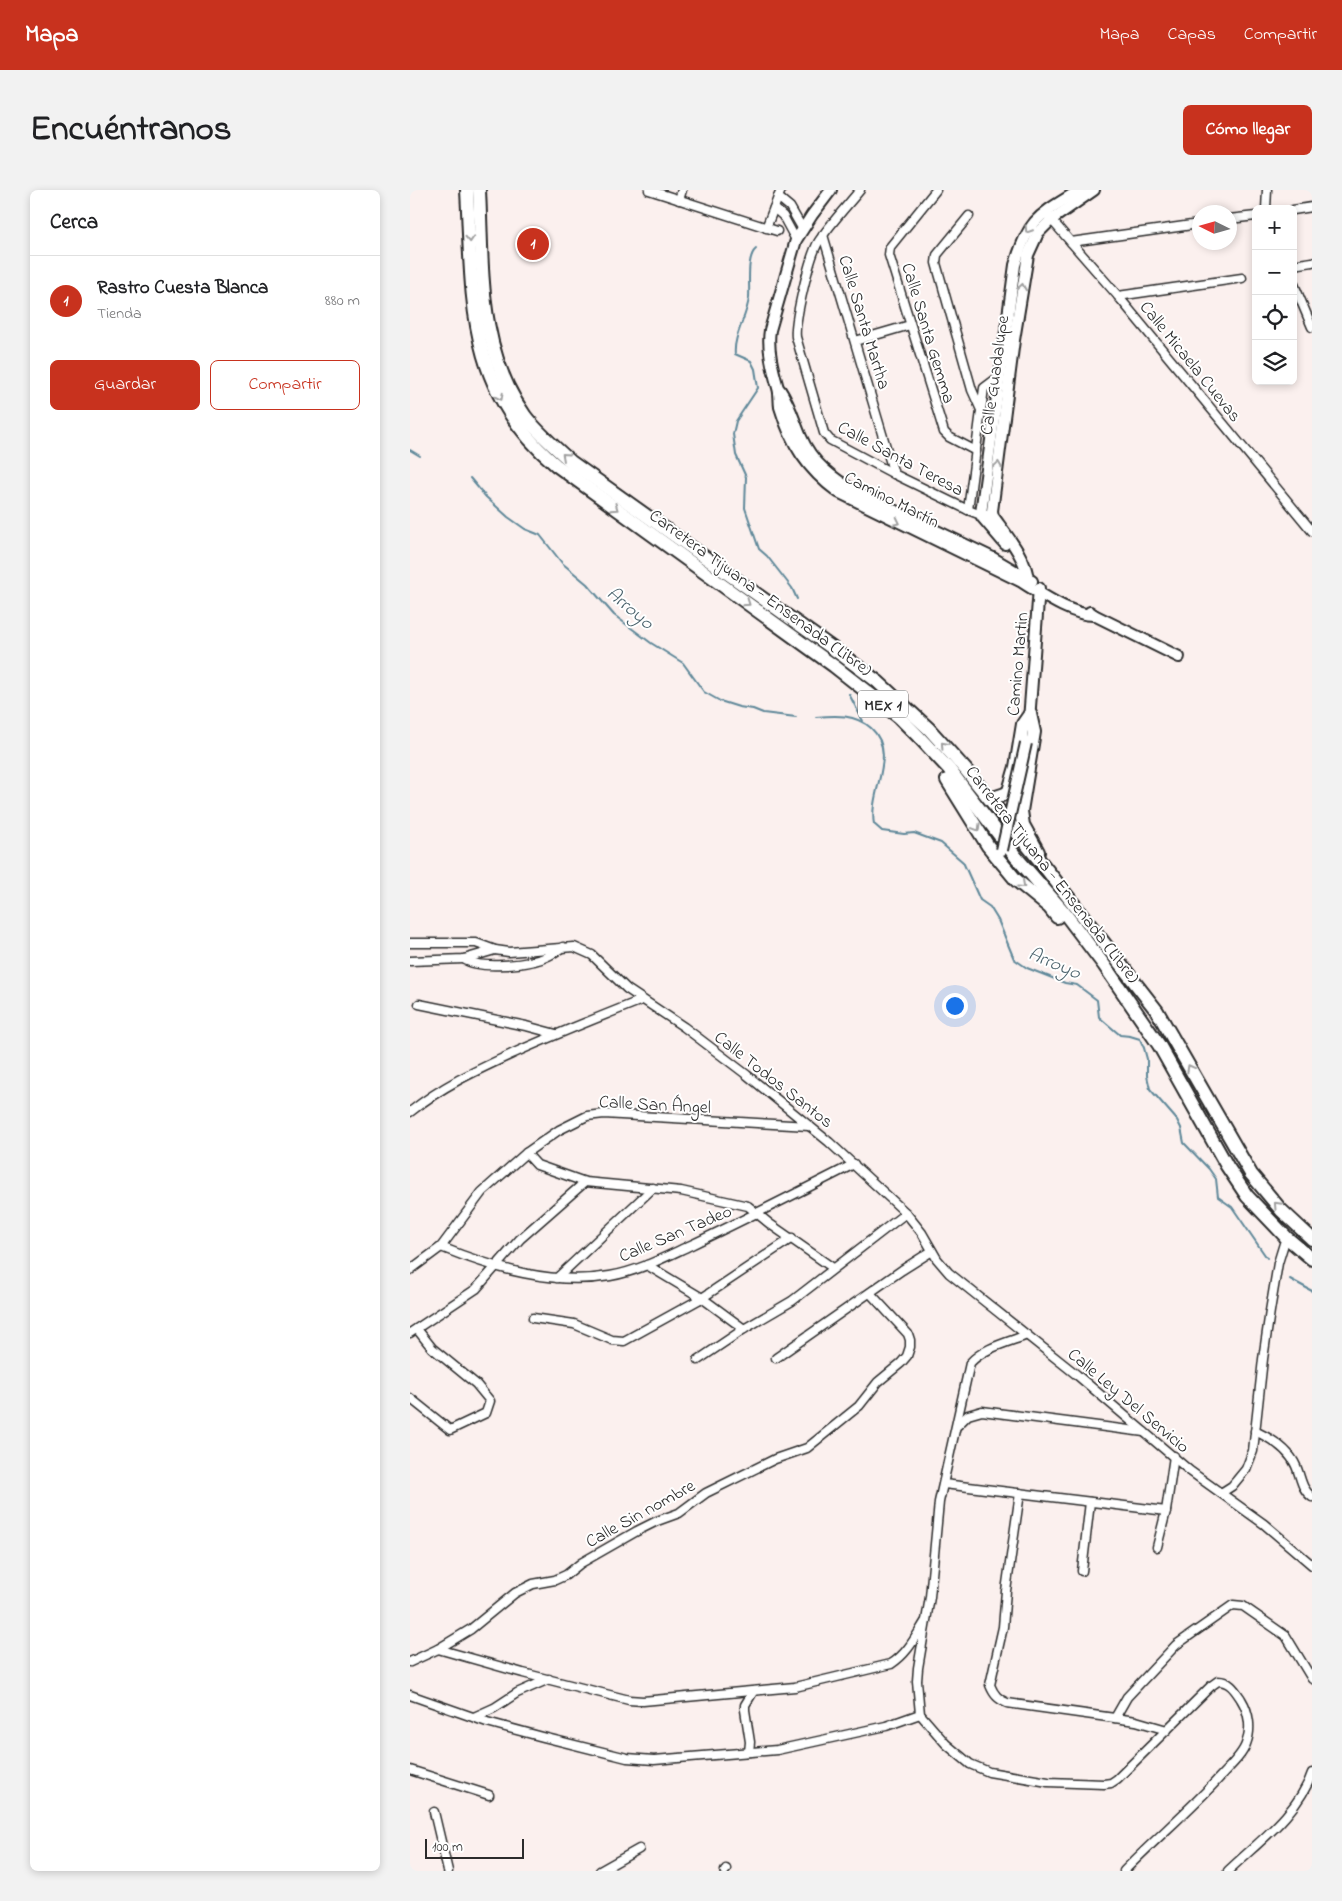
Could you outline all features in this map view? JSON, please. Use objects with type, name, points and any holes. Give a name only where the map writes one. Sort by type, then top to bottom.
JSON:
[{"type":"highway","name":"Carretera Tijuana - Ensenada (Libre)","points":[[467,190],[472,290],[478,336],[498,396],[522,431],[556,465],[834,666],[899,717],[920,738],[948,769],[1016,857],[1063,911],[1104,964],[1159,1045],[1227,1166],[1242,1189],[1257,1208],[1286,1238],[1312,1259]]},
{"type":"highway","name":"Carretera Tijuana - Ensenada (Libre)","points":[[479,190],[485,305],[490,341],[505,381],[525,416],[571,462],[878,682],[929,729],[990,799],[1157,1011],[1251,1174],[1281,1210],[1312,1239]]},
{"type":"highway","points":[[990,799],[1009,791],[1014,776],[1023,724],[1030,714]]},
{"type":"highway","points":[[1030,714],[1034,732],[1021,811],[1023,825],[1038,848],[1040,861]]},
{"type":"highway","points":[[920,738],[927,754],[958,795],[988,846],[1001,854],[1016,880],[1049,907],[1082,947],[1104,964]]},
{"type":"street","points":[[649,190],[777,231]]},
{"type":"street","points":[[679,200],[682,190]]},
{"type":"street","name":"Camino Martín","points":[[831,190],[802,228],[796,240],[771,322],[769,337],[780,405],[798,451],[806,463],[824,482],[838,492],[1024,579],[1039,590],[1085,615],[1094,615],[1179,657]]},
{"type":"street","points":[[823,235],[860,190]]},
{"type":"street","name":"Calle Santa Gemma","points":[[936,190],[889,251],[944,432],[948,437],[976,451]]},
{"type":"street","name":"Calle Guadalupe","points":[[987,514],[1028,255],[1048,216],[1080,190]]},
{"type":"street","name":"Calle Guadalupe","points":[[987,514],[1000,376],[1015,265],[1026,233],[1032,224],[1094,190]]},
{"type":"street","points":[[1266,205],[1267,190]]},
{"type":"street","points":[[766,228],[779,193]]},
{"type":"street","points":[[779,193],[790,206],[802,228]]},
{"type":"street","points":[[1297,209],[1312,207]]},
{"type":"street","points":[[774,208],[783,216],[796,240]]},
{"type":"street","points":[[969,216],[937,255],[936,263],[972,390],[981,410]]},
{"type":"street","name":"Calle Micaela Cuevas","points":[[1048,216],[1118,296],[1312,531]]},
{"type":"street","points":[[1237,218],[1252,216]]},
{"type":"street","points":[[1071,242],[1192,225]]},
{"type":"street","name":"Calle Santa Martha","points":[[823,235],[894,474]]},
{"type":"street","name":"Calle Santa Teresa","points":[[823,235],[818,242],[812,259],[795,332],[824,432],[830,440],[894,474],[968,510],[987,514]]},
{"type":"street","points":[[1297,264],[1312,262]]},
{"type":"street","points":[[1015,265],[1025,269]]},
{"type":"street","points":[[1118,296],[1242,278]]},
{"type":"street","points":[[1297,291],[1311,323]]},
{"type":"street","points":[[855,341],[910,325]]},
{"type":"street","points":[[968,510],[984,388],[1000,376]]},
{"type":"street","points":[[987,514],[1019,555],[1024,579]]},
{"type":"street","name":"Camino Martin","points":[[1001,854],[1026,743],[1030,714],[1039,590]]},
{"type":"street","points":[[410,943],[476,943],[495,950]]},
{"type":"street","points":[[410,961],[464,959],[495,950],[527,951],[565,946]]},
{"type":"street","points":[[464,959],[476,965],[533,962],[548,957],[565,946]]},
{"type":"street","name":"Calle Todos Santos","points":[[565,946],[581,948],[592,955],[627,989],[684,1027],[783,1103],[854,1164],[906,1213],[932,1252]]},
{"type":"street","points":[[410,1112],[430,1096],[459,1078],[556,1034],[642,1000]]},
{"type":"street","points":[[419,1004],[556,1034]]},
{"type":"street","name":"Calle San Ángel","points":[[410,1270],[441,1247],[482,1192],[526,1154],[559,1130],[587,1116],[604,1114],[809,1126]]},
{"type":"street","points":[[526,1154],[537,1165],[585,1182],[681,1190],[748,1206],[759,1213],[770,1224],[833,1268]]},
{"type":"street","name":"Calle San Tadeo","points":[[441,1247],[465,1257],[522,1274],[557,1278],[608,1276],[628,1272],[759,1213],[854,1164]]},
{"type":"street","points":[[410,1398],[450,1430],[486,1413],[490,1401],[476,1384],[413,1331],[476,1289],[520,1239],[585,1182]]},
{"type":"street","points":[[557,1278],[653,1188]]},
{"type":"street","points":[[698,1360],[792,1301],[906,1213]]},
{"type":"street","points":[[533,1318],[574,1324],[612,1340],[624,1342],[702,1298],[792,1238]]},
{"type":"street","points":[[1221,1493],[1232,1486],[1246,1469],[1253,1451],[1270,1311],[1278,1263],[1286,1238]]},
{"type":"street","points":[[776,1358],[932,1252]]},
{"type":"street","name":"Calle Ley Del Servicio","points":[[932,1252],[949,1273],[1027,1335],[1190,1471],[1264,1524],[1312,1565]]},
{"type":"street","points":[[647,1265],[702,1298],[744,1330]]},
{"type":"street","name":"Calle Sin nombre","points":[[410,1662],[438,1649],[471,1629],[504,1600],[533,1584],[555,1580],[566,1575],[581,1563],[657,1521],[679,1512],[706,1493],[774,1459],[807,1448],[859,1406],[878,1382],[902,1364],[907,1356],[910,1347],[908,1334],[870,1293]]},
{"type":"street","points":[[1027,1335],[989,1350],[974,1358],[970,1363],[939,1502],[935,1559],[917,1681],[920,1714],[946,1744],[970,1764],[989,1772],[1048,1782],[1111,1783],[1211,1686],[1218,1681],[1228,1683],[1245,1707],[1249,1720],[1249,1734],[1246,1745],[1235,1761],[1201,1797],[1139,1854],[1124,1871]]},
{"type":"street","points":[[957,1427],[968,1415],[982,1411],[1144,1432]]},
{"type":"street","points":[[1255,1431],[1266,1436],[1289,1456],[1296,1466],[1299,1478],[1305,1489],[1312,1497]]},
{"type":"street","points":[[1157,1547],[1166,1511],[1174,1456]]},
{"type":"street","points":[[944,1484],[1166,1511]]},
{"type":"street","points":[[1020,1493],[1006,1591],[1003,1627],[990,1685],[993,1693],[1007,1703],[1151,1724],[1167,1730]]},
{"type":"street","points":[[1082,1571],[1090,1502]]},
{"type":"street","points":[[1115,1718],[1128,1697],[1176,1645],[1233,1605],[1243,1606],[1286,1636],[1312,1679]]},
{"type":"street","points":[[438,1649],[630,1700],[643,1701],[795,1687],[891,1664],[900,1659],[912,1643],[926,1618]]},
{"type":"street","points":[[474,1717],[494,1708],[517,1693],[549,1679]]},
{"type":"street","points":[[749,1752],[750,1742],[745,1705],[753,1692]]},
{"type":"street","points":[[410,1695],[474,1717],[543,1737],[627,1758],[654,1760],[777,1750],[879,1728],[920,1714]]},
{"type":"street","points":[[410,1770],[489,1795]]},
{"type":"street","points":[[1228,1871],[1290,1810],[1309,1782],[1312,1773]]},
{"type":"street","points":[[434,1812],[448,1871]]},
{"type":"street","points":[[600,1871],[639,1849]]},
{"type":"waterway","points":[[756,249],[751,258],[749,298],[736,341],[735,354],[751,361],[755,369],[758,388],[736,421],[733,434],[736,455],[746,477],[745,508],[759,549],[767,556],[792,588],[797,599]]},
{"type":"waterway","name":"Arroyo","points":[[410,450],[420,456]]},
{"type":"waterway","name":"Arroyo","points":[[470,478],[486,497],[508,517],[525,529],[540,535],[562,563],[587,584],[614,615],[651,643],[683,663],[704,692],[720,701],[739,707],[763,713],[796,717]]},
{"type":"waterway","points":[[849,694],[863,721]]},
{"type":"waterway","name":"Arroyo","points":[[816,717],[845,716],[852,718],[865,723],[879,738],[883,761],[873,812],[874,824],[882,831],[904,834],[914,833],[941,843],[963,862],[980,900],[990,907],[998,920],[1014,959],[1027,968],[1065,983],[1077,985],[1097,1000],[1099,1017],[1120,1035],[1140,1039],[1147,1059],[1147,1076],[1150,1089],[1177,1120],[1184,1143],[1216,1179],[1218,1197],[1232,1207],[1267,1258]]},
{"type":"waterway","name":"Arroyo","points":[[1290,1279],[1312,1291]]},
{"type":"place","name":"Rastro Cuesta Blanca","points":[[533,244]]}]
